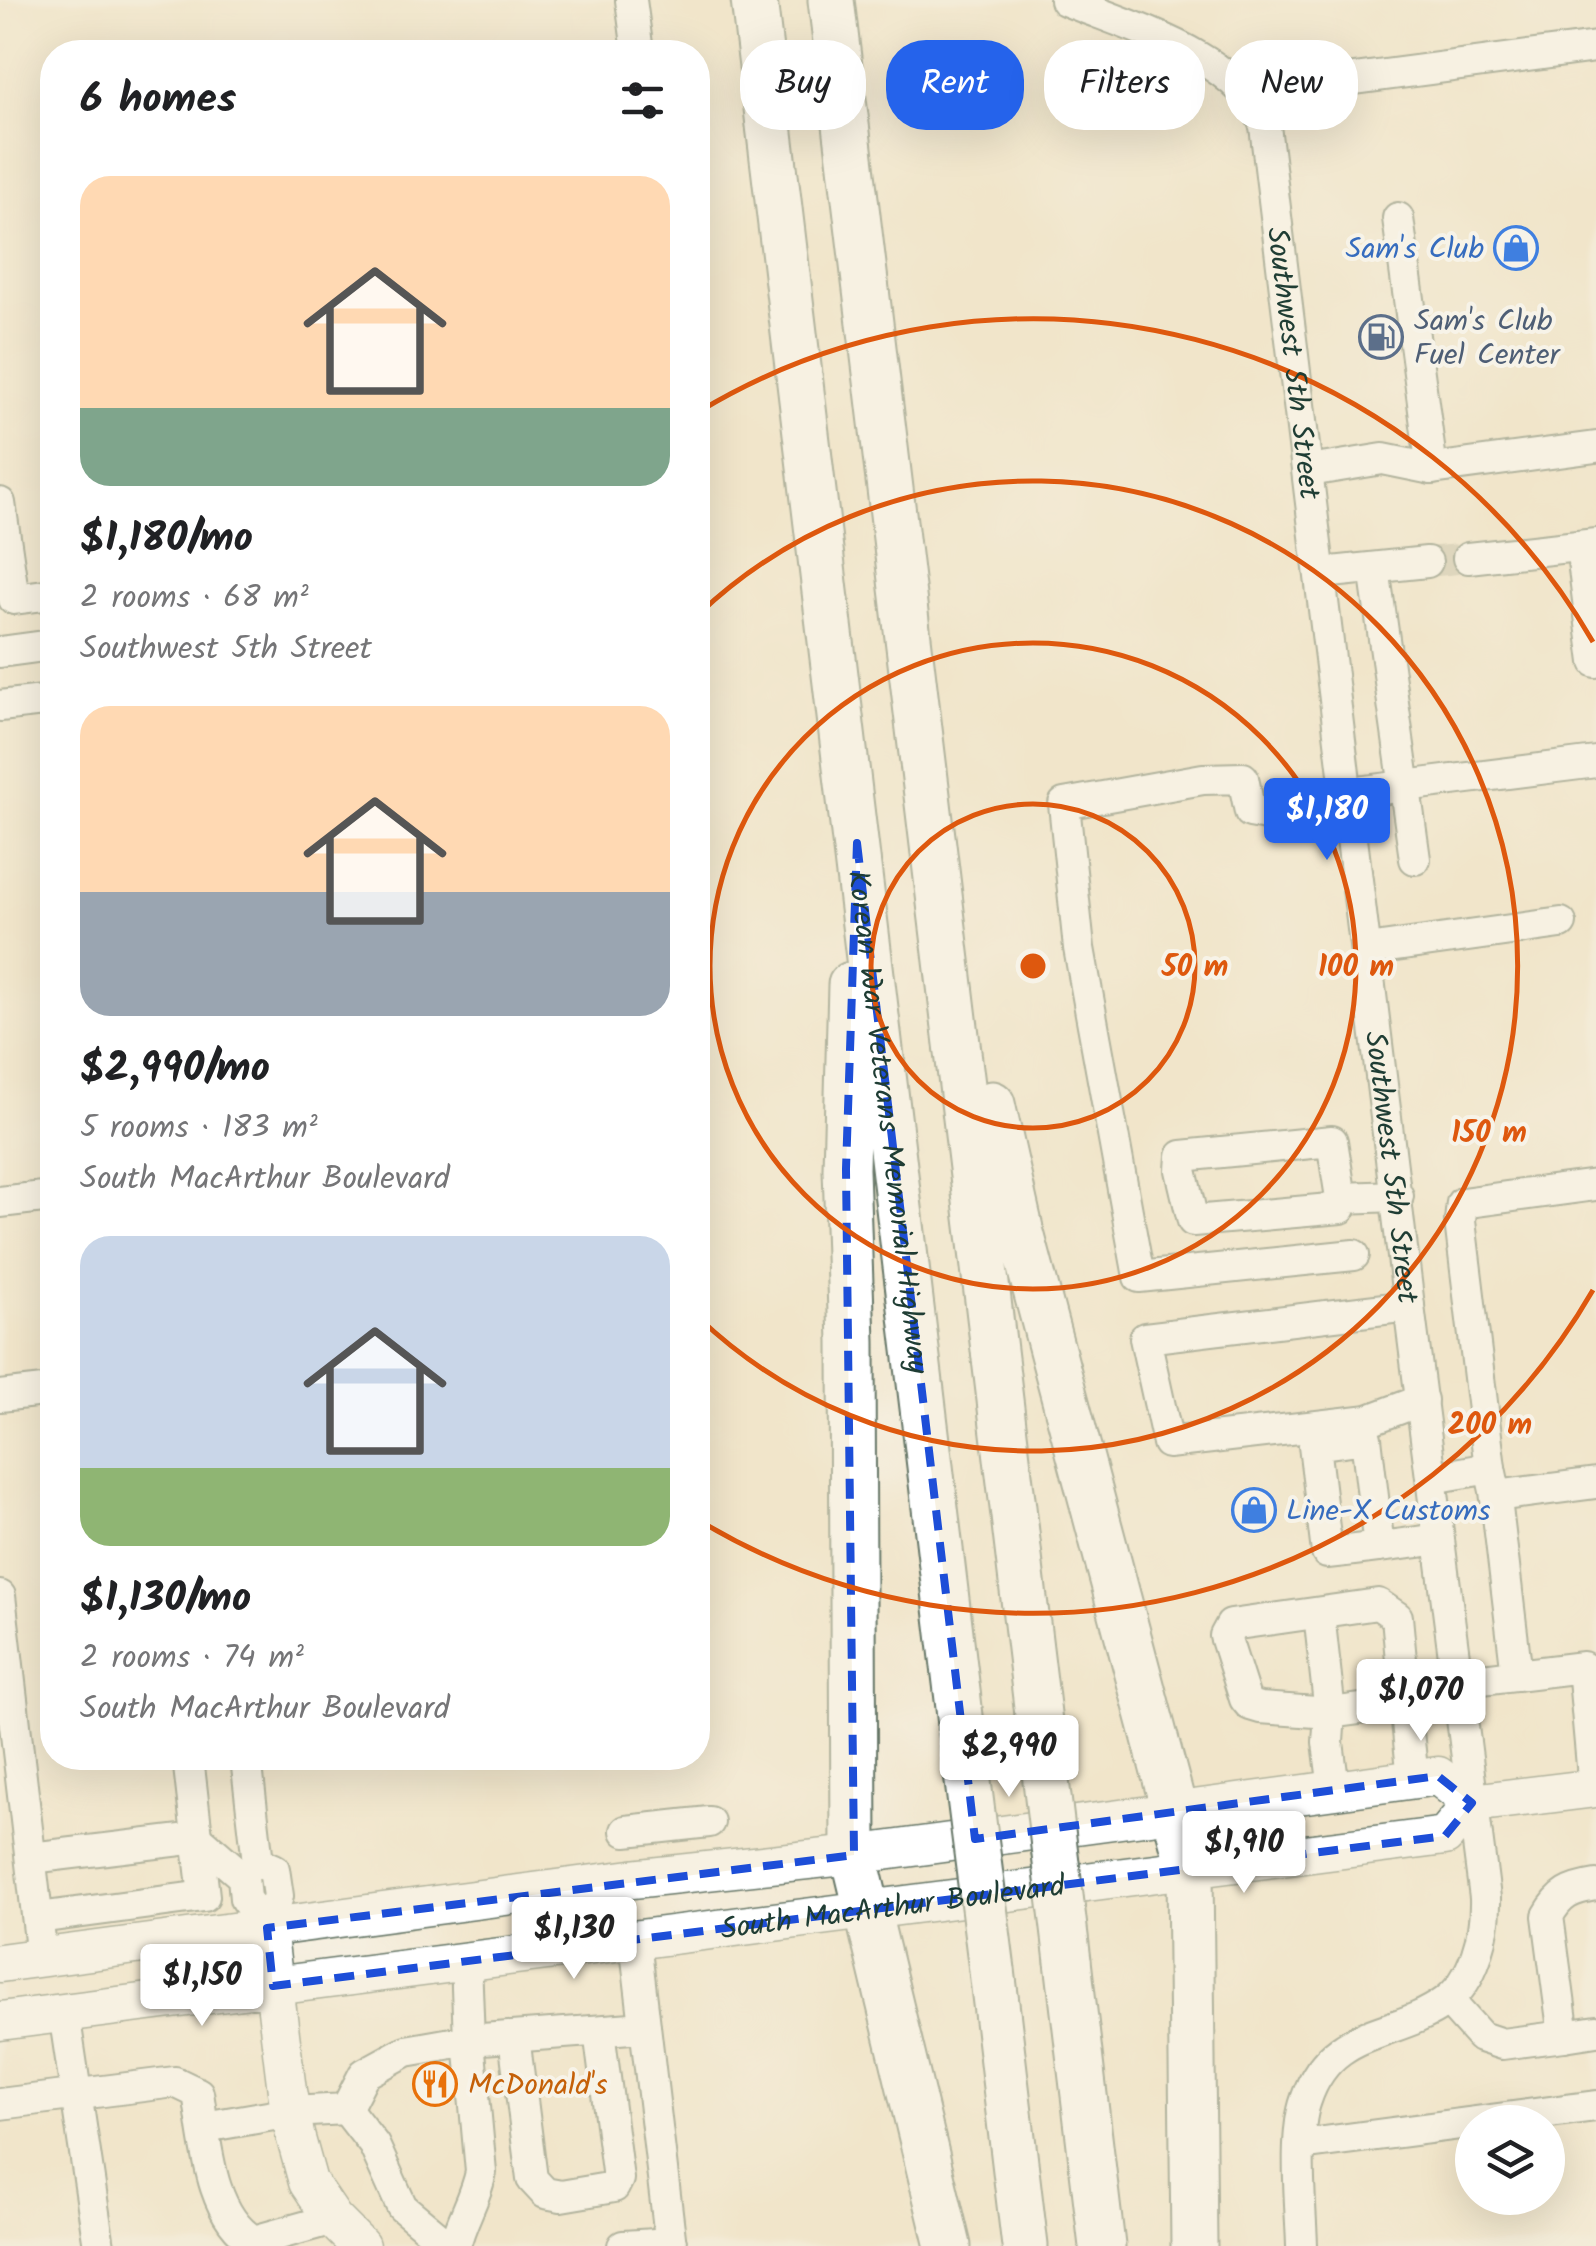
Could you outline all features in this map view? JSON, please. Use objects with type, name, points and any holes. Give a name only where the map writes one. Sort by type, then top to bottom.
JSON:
[{"type":"highway","name":"Korean War Veterans Memorial Highway","points":[[754,0],[1026,2246]]},
{"type":"highway","points":[[831,0],[1102,2246]]},
{"type":"highway","points":[[925,764],[1010,1188],[1190,1870],[1194,2246]]},
{"type":"highway","points":[[856,843],[846,1168],[852,1341],[854,1855],[948,2246]]},
{"type":"main road","name":"South MacArthur Boulevard","points":[[0,1964],[1438,1776],[1472,1804],[1445,1836],[0,2021]]},
{"type":"main road","points":[[1472,1804],[1595,1788]]},
{"type":"main road","points":[[266,1928],[291,2112],[308,2182],[333,2219],[360,2246]]},
{"type":"main road","points":[[0,2001],[35,1970],[42,1958]]},
{"type":"street","points":[[631,0],[636,40]]},
{"type":"street","points":[[1064,0],[1225,74]]},
{"type":"street","points":[[1358,79],[1596,47]]},
{"type":"street","name":"Southwest 5th Street","points":[[1264,130],[1486,1919],[1474,1962],[1448,2000]]},
{"type":"street","points":[[1398,218],[1432,469]]},
{"type":"street","points":[[1309,470],[1383,460],[1432,469],[1596,447]]},
{"type":"street","points":[[0,503],[14,599],[9,651],[40,647]]},
{"type":"street","points":[[1468,558],[1589,545],[1596,662]]},
{"type":"street","points":[[1322,574],[1426,562]]},
{"type":"street","points":[[1374,568],[1414,859]]},
{"type":"street","points":[[14,599],[40,596]]},
{"type":"street","points":[[0,706],[40,701]]},
{"type":"street","points":[[1354,1255],[1139,1277],[1078,948],[1064,804],[1203,779],[1244,778],[1250,812],[1288,820],[1404,786],[1596,762]]},
{"type":"street","points":[[1368,950],[1561,923]]},
{"type":"street","points":[[1341,1203],[1332,1141],[1182,1156],[1180,1170],[1193,1221],[1341,1203],[1398,1196]]},
{"type":"street","points":[[1517,1675],[1460,1222],[1462,1203],[1596,1185]]},
{"type":"street","points":[[0,1202],[40,1197]]},
{"type":"street","points":[[1409,1306],[1145,1338],[1168,1443],[1369,1420],[1422,1400]]},
{"type":"street","points":[[0,1396],[40,1391]]},
{"type":"street","points":[[1432,1478],[1596,1483]]},
{"type":"street","points":[[1380,1547],[1438,1539]]},
{"type":"street","points":[[0,1596],[42,1958]]},
{"type":"street","points":[[1405,1703],[1330,1713],[1250,1705],[1226,1636],[1232,1626],[1378,1604],[1397,1617],[1404,1670],[1412,1780]]},
{"type":"street","points":[[1318,1614],[1334,1790]]},
{"type":"street","points":[[1404,1670],[1517,1675],[1583,1668],[1595,1788]]},
{"type":"street","points":[[38,1918],[204,1896],[190,1770]]},
{"type":"street","points":[[246,1770],[250,1869],[245,1898],[266,1928]]},
{"type":"street","points":[[626,1831],[709,1822]]},
{"type":"street","points":[[31,1858],[198,1838],[250,1869]]},
{"type":"street","points":[[1564,2036],[1548,1916],[1556,1900],[1571,1889],[1596,1885]]},
{"type":"street","points":[[623,2246],[671,2244],[635,1941]]},
{"type":"street","points":[[346,2109],[374,2145],[402,2207],[452,2246],[478,2187],[480,2172],[466,1962]]},
{"type":"street","points":[[1302,2246],[1301,2144],[1306,2099],[1323,2068],[1340,2050],[1358,2037],[1422,2014],[1448,2000],[1481,2037],[1502,2044],[1596,2031]]},
{"type":"street","points":[[64,2013],[99,2246]]},
{"type":"street","points":[[346,2109],[364,2074],[406,2050],[470,2040],[645,2027]]},
{"type":"street","points":[[514,2037],[532,2179],[545,2193],[560,2196],[614,2188],[618,2179],[599,2031]]},
{"type":"street","points":[[0,2104],[175,2082],[198,2093],[218,2192],[235,2230],[254,2240]]},
{"type":"street","points":[[1301,2144],[1596,2106]]},
{"type":"street","points":[[204,2127],[291,2112],[346,2109]]},
{"type":"street","points":[[218,2246],[333,2219]]},
{"type":"highlighted area","points":[[857,843],[975,1839],[1438,1776],[1472,1803],[1445,1836],[273,1986],[267,1928],[854,1855],[846,1169]]},
{"type":"tunnel","points":[[1427,562],[1468,558]]},
{"type":"place","name":"Sam's Club","points":[[1516,248]]},
{"type":"place","name":"Sam's Club Fuel Center","points":[[1381,337]]},
{"type":"place","name":"Line-X Customs","points":[[1254,1510]]},
{"type":"place","name":"McDonald's","points":[[435,2084]]}]
